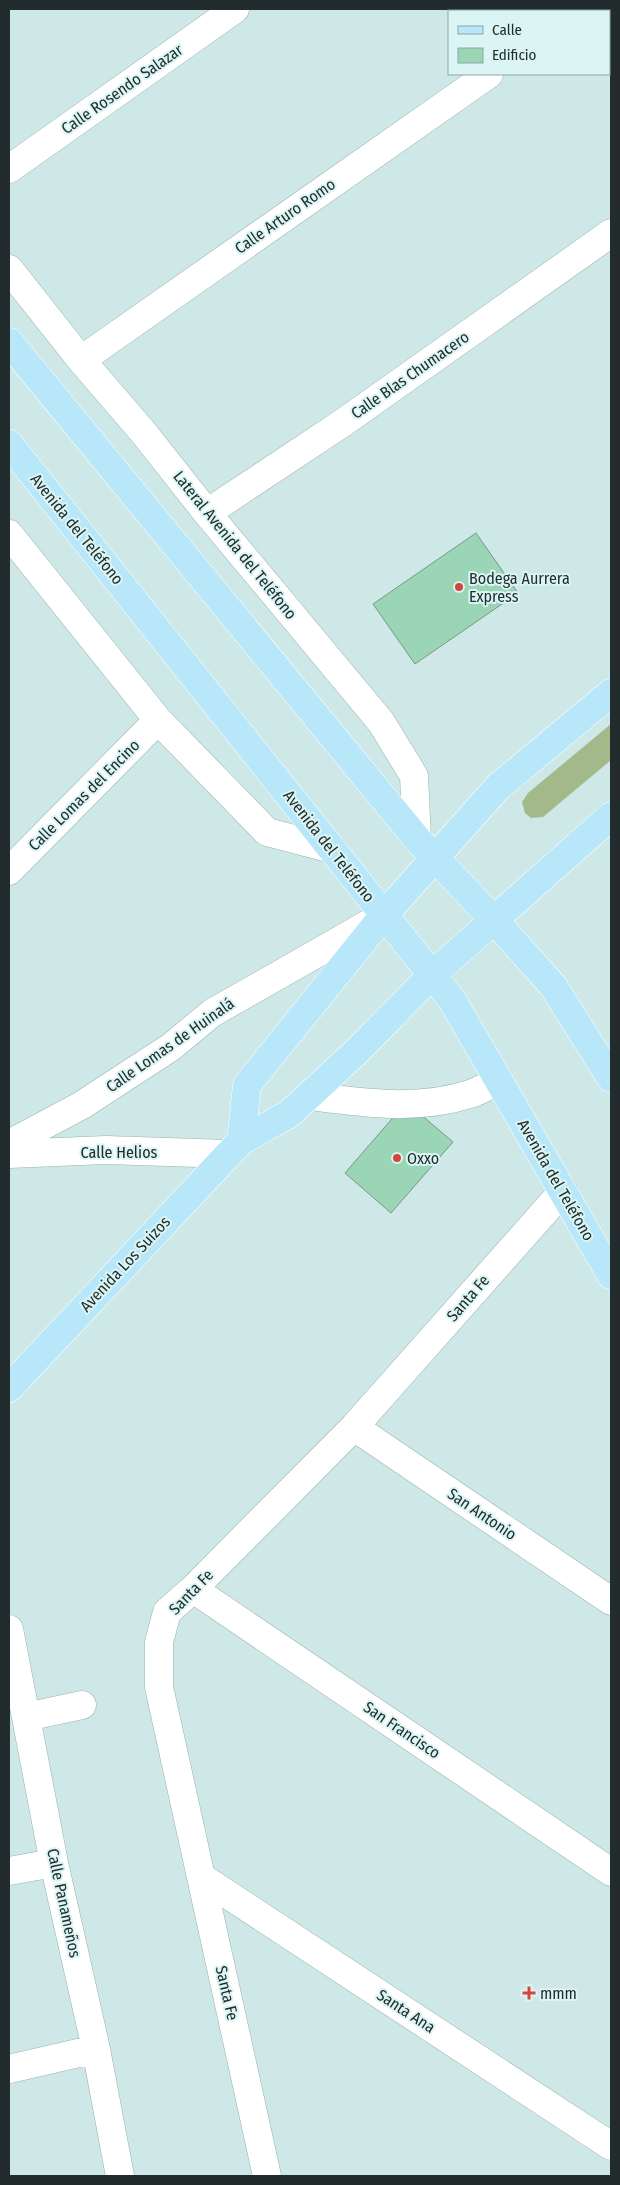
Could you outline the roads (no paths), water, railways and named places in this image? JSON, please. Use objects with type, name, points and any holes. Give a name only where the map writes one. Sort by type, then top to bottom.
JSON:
[{"type":"main road","points":[[9,342],[426,849],[495,921],[553,986],[611,1078]]},
{"type":"main road","name":"Avenida del Teléfono","points":[[9,444],[452,1000],[611,1276]]},
{"type":"main road","points":[[235,1148],[246,1085],[406,889],[426,849],[611,693]]},
{"type":"main road","name":"Avenida Los Suizos","points":[[9,1388],[235,1148],[289,1114],[310,1096],[432,975],[611,816]]},
{"type":"street","name":"Calle Rosendo Salazar","points":[[9,169],[235,9]]},
{"type":"street","name":"Calle Arturo Romo","points":[[81,360],[488,75]]},
{"type":"street","name":"Calle Blas Chumacero","points":[[207,513],[352,416],[611,233]]},
{"type":"street","name":"Lateral Avenida del Teléfono","points":[[14,286],[143,432],[207,513],[381,722],[414,776],[426,849]]},
{"type":"street","points":[[11,543],[158,720],[267,832],[332,849]]},
{"type":"street","name":"Calle Lomas del Encino","points":[[9,871],[158,720]]},
{"type":"street","name":"Calle Lomas de Huinalá","points":[[9,1144],[82,1106],[171,1047],[212,1014],[384,915]]},
{"type":"street","points":[[310,1096],[374,1105],[434,1102],[472,1094],[498,1080]]},
{"type":"street","name":"Calle Helios","points":[[9,1154],[235,1148]]},
{"type":"street","name":"Santa Fe","points":[[268,2176],[159,1686],[159,1642],[167,1612],[193,1589],[354,1428],[562,1191]]},
{"type":"street","name":"San Antonio","points":[[354,1428],[611,1601]]},
{"type":"street","name":"San Francisco","points":[[193,1589],[611,1872]]},
{"type":"street","name":"Calle Panameños","points":[[9,1629],[54,1863],[96,2049],[120,2176]]},
{"type":"street","points":[[26,1717],[82,1705]]},
{"type":"street","points":[[9,1872],[54,1863]]},
{"type":"street","name":"Santa Ana","points":[[201,1877],[611,2146]]},
{"type":"street","points":[[9,2069],[96,2049]]},
{"type":"place","name":"Bodega Aurrera Express","points":[[459,587]]},
{"type":"place","name":"Oxxo","points":[[397,1158]]},
{"type":"place","name":"mmm","points":[[529,1993]]}]
